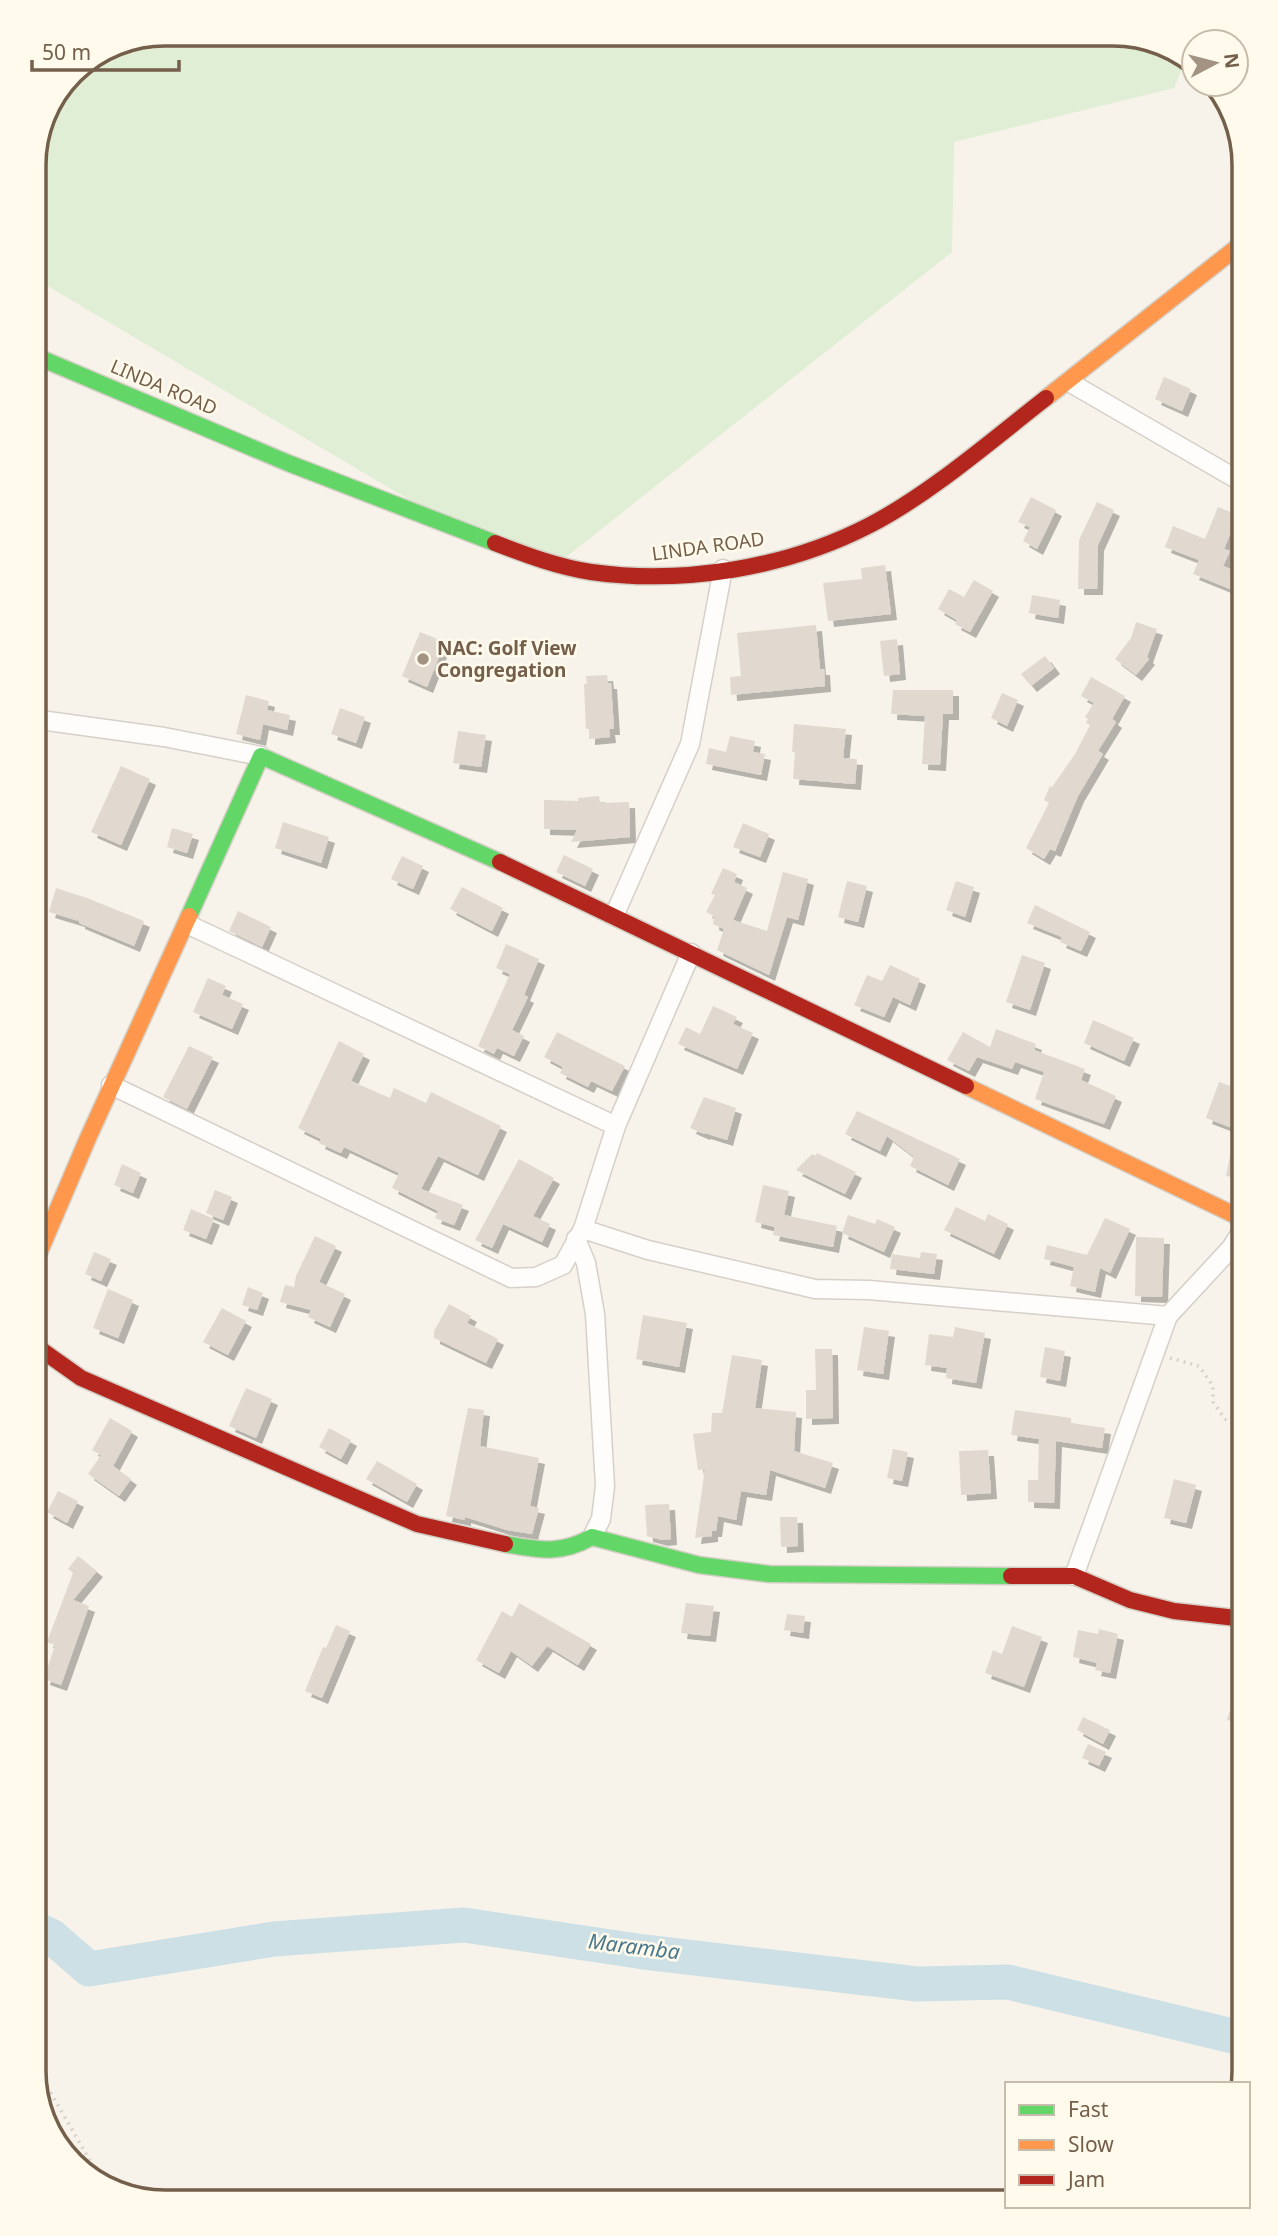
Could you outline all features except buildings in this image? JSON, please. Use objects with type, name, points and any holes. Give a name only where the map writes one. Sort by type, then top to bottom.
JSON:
[{"type":"street","name":"LINDA ROAD","points":[[46,360],[375,498],[545,561],[588,572],[661,577],[723,569],[804,552],[871,525],[906,503],[1069,382],[1232,251]]},
{"type":"street","points":[[1069,382],[1232,476]]},
{"type":"street","points":[[614,916],[690,744],[723,569]]},
{"type":"street","points":[[46,721],[164,737],[261,756],[465,845],[1232,1214]]},
{"type":"street","points":[[46,1235],[261,756]]},
{"type":"street","points":[[187,923],[616,1126]]},
{"type":"street","points":[[111,1086],[511,1278],[536,1276],[563,1265],[580,1234],[616,1126],[691,953]]},
{"type":"street","points":[[580,1234],[815,1289],[869,1290],[1168,1315]]},
{"type":"street","points":[[46,1353],[81,1378],[417,1524],[496,1543],[547,1551],[574,1548],[592,1537],[601,1519],[605,1486],[596,1314],[580,1234]]},
{"type":"street","points":[[1074,1576],[1168,1315],[1232,1246]]},
{"type":"street","points":[[592,1537],[699,1565],[769,1574],[1074,1576],[1141,1603],[1174,1611],[1232,1618]]},
{"type":"path","points":[[1154,1354],[1199,1366],[1213,1386],[1213,1402],[1226,1419],[1232,1422]]},
{"type":"path","points":[[47,2087],[93,2166]]},
{"type":"green space","points":[[164,46],[1122,46],[1152,52],[1180,66],[1174,88],[954,142],[952,252],[566,557],[469,535],[46,285],[46,156],[50,133],[70,92],[86,75],[105,61],[119,55],[141,48]]},
{"type":"waterway","name":"Maramba","points":[[46,1934],[89,1969],[274,1939],[464,1925],[644,1952],[917,1984],[1008,1982],[1232,2036]]},
{"type":"traffic: fast","points":[[46,361],[288,463],[495,543]]},
{"type":"traffic: fast","points":[[189,916],[261,756],[500,862]]},
{"type":"traffic: fast","points":[[505,1544],[549,1550],[570,1547],[592,1537],[699,1565],[769,1574],[1011,1576]]},
{"type":"traffic: slow","points":[[1046,398],[1232,251]]},
{"type":"traffic: slow","points":[[46,1237],[189,916]]},
{"type":"traffic: slow","points":[[966,1086],[1232,1214]]},
{"type":"traffic: jam","points":[[495,543],[566,567],[626,575],[698,574],[770,562],[838,540],[893,512],[960,466],[1046,398]]},
{"type":"traffic: jam","points":[[500,862],[966,1086]]},
{"type":"traffic: jam","points":[[46,1353],[81,1378],[417,1524],[505,1544]]},
{"type":"traffic: jam","points":[[1011,1576],[1074,1576],[1130,1600],[1174,1611],[1232,1618]]},
{"type":"place","name":"NAC: Golf View Congregation","points":[[423,659]]}]
